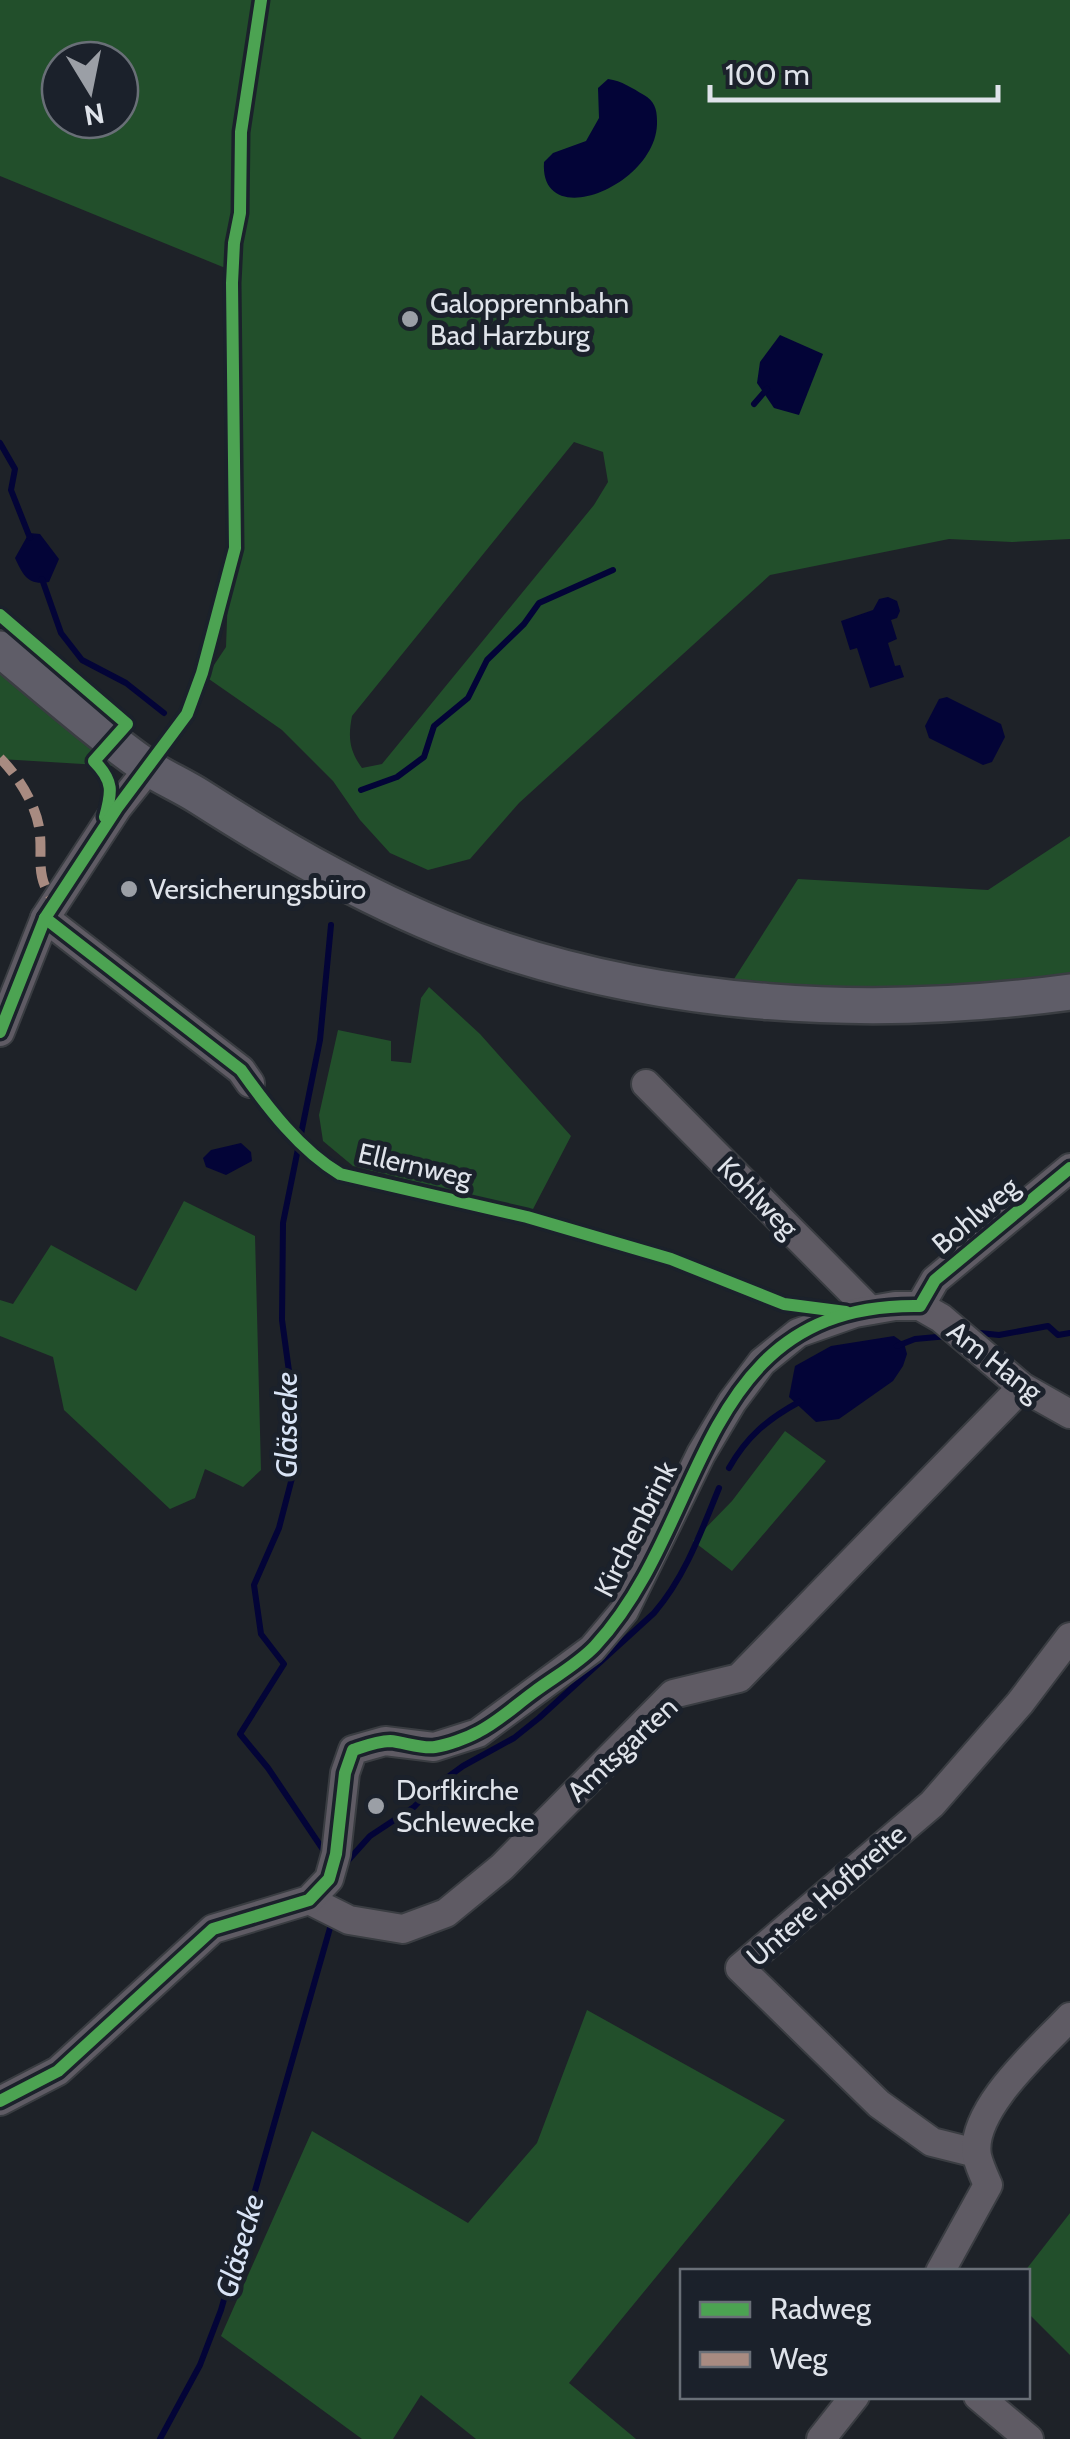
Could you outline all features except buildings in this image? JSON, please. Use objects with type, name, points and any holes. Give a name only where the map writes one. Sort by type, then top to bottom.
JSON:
[{"type":"main road","points":[[0,649],[149,768],[236,821],[410,914],[474,940],[544,962],[638,984],[729,998],[912,1007],[1070,992]]},
{"type":"street","points":[[0,1032],[44,918],[117,808],[149,768]]},
{"type":"street","points":[[44,918],[241,1070],[250,1082]]},
{"type":"street","name":"Kohlweg","points":[[646,1084],[870,1310]]},
{"type":"street","name":"Bohlweg","points":[[930,1312],[936,1280],[1070,1168]]},
{"type":"street","name":"Kirchenbrink","points":[[0,2101],[58,2071],[213,1928],[328,1910],[345,1773],[353,1750],[384,1741],[434,1747],[478,1732],[592,1649],[624,1611],[702,1454],[732,1402],[762,1362],[798,1333],[870,1310],[930,1312]]},
{"type":"street","name":"Am Hang","points":[[930,1312],[1022,1387],[1070,1414]]},
{"type":"street","name":"Amtsgarten","points":[[328,1910],[403,1929],[446,1912],[502,1867],[673,1694],[739,1678],[1022,1387]]},
{"type":"street","name":"Untere Hofbreite","points":[[976,2154],[932,2142],[879,2104],[740,1968],[932,1804],[1020,1704],[1070,1638]]},
{"type":"street","points":[[942,2269],[988,2185],[976,2154],[982,2120],[1014,2076],[1070,2017]]},
{"type":"street","points":[[821,2439],[853,2399]]},
{"type":"street","points":[[982,2399],[1029,2439]]},
{"type":"green space","points":[[0,0],[1070,0],[1070,539],[949,539],[770,575],[519,803],[470,859],[428,870],[390,853],[360,820],[333,781],[282,730],[206,677],[226,647],[240,274],[0,176]],"holes":[[[574,442],[603,452],[608,482],[594,505],[382,764],[362,768],[351,743],[352,716]]]},
{"type":"green space","points":[[0,646],[149,768],[0,759]]},
{"type":"green space","points":[[1070,836],[1070,976],[898,994],[734,979],[798,879],[988,890]]},
{"type":"green space","points":[[429,987],[480,1034],[571,1136],[532,1211],[353,1166],[323,1141],[319,1115],[338,1030],[391,1041],[391,1061],[411,1063],[421,998]]},
{"type":"green space","points":[[184,1201],[255,1236],[261,1470],[243,1487],[205,1469],[195,1498],[170,1509],[64,1410],[53,1357],[0,1336],[0,1300],[13,1304],[51,1245],[136,1291]]},
{"type":"green space","points":[[785,1431],[826,1461],[732,1571],[693,1541],[732,1501]]},
{"type":"green space","points":[[587,2010],[785,2120],[569,2383],[636,2439],[476,2439],[421,2395],[393,2439],[362,2439],[221,2336],[312,2131],[468,2223],[537,2143]]},
{"type":"green space","points":[[1070,2213],[1070,2355],[1030,2315],[1030,2269],[1027,2269]]},
{"type":"shaded area","points":[[608,79],[627,85],[653,102],[657,121],[653,144],[639,165],[621,181],[578,198],[560,195],[548,184],[544,162],[553,153],[586,141],[599,118],[598,88]]},
{"type":"shaded area","points":[[780,335],[823,354],[799,415],[774,408],[757,383],[760,362]]},
{"type":"shaded area","points":[[29,533],[40,534],[59,559],[49,582],[27,578],[15,558]]},
{"type":"shaded area","points":[[879,599],[897,601],[900,611],[891,620],[897,639],[888,643],[895,666],[900,665],[904,677],[870,688],[857,648],[850,650],[841,621],[873,610]]},
{"type":"shaded area","points":[[947,697],[1001,724],[1005,737],[992,762],[983,765],[929,738],[925,726],[939,699]]},
{"type":"shaded area","points":[[241,1143],[251,1152],[252,1161],[226,1175],[206,1167],[203,1158],[211,1150]]},
{"type":"shaded area","points":[[894,1336],[904,1343],[907,1354],[903,1366],[893,1381],[839,1419],[816,1422],[789,1397],[795,1366],[831,1346]]},
{"type":"waterway","points":[[754,404],[767,389]]},
{"type":"waterway","name":"Gläsecke","points":[[0,443],[15,469],[11,490],[30,538]]},
{"type":"waterway","points":[[361,790],[397,777],[424,757],[434,726],[468,698],[487,660],[524,624],[539,603],[613,570]]},
{"type":"waterway","name":"Gläsecke","points":[[42,579],[61,633],[82,660],[126,683],[164,713]]},
{"type":"waterway","name":"Gläsecke","points":[[326,1854],[240,1734],[284,1664],[261,1634],[254,1585],[279,1528],[292,1478],[294,1408],[282,1320],[283,1223],[320,1040],[331,925]]},
{"type":"waterway","name":"Gläsecke","points":[[970,1332],[999,1335],[1048,1326],[1058,1335],[1070,1333]]},
{"type":"waterway","name":"Gläsecke","points":[[897,1346],[915,1339],[948,1336]]},
{"type":"waterway","name":"Gläsecke","points":[[729,1468],[759,1429],[799,1402]]},
{"type":"waterway","name":"Gläsecke","points":[[344,1865],[370,1836],[414,1807],[430,1790],[539,1718],[654,1613],[683,1569],[719,1488]]},
{"type":"waterway","name":"Gläsecke","points":[[160,2439],[200,2365],[221,2310],[332,1921]]},
{"type":"marked path","points":[[0,758],[34,808],[44,884],[55,902]]},
{"type":"cycle path","points":[[0,1032],[45,918],[117,808],[187,714],[202,673],[235,548],[232,283],[240,213],[241,132],[261,0]]},
{"type":"cycle path","points":[[0,615],[127,724],[94,761],[110,787],[105,817]]},
{"type":"cycle path","name":"Ellernweg","points":[[45,918],[241,1070],[298,1141],[340,1174],[527,1217],[671,1259],[784,1304],[846,1312]]},
{"type":"cycle path","points":[[0,2101],[58,2071],[213,1929],[309,1900],[329,1879],[336,1854],[345,1773],[353,1750],[390,1741],[435,1747],[468,1737],[588,1653],[633,1595],[717,1428],[749,1379],[791,1340],[846,1314],[920,1306],[935,1280],[1070,1168]]},
{"type":"place","name":"Galopprennbahn Bad Harzburg","points":[[410,319]]},
{"type":"place","name":"Versicherungsbüro","points":[[129,889]]},
{"type":"place","name":"Dorfkirche Schlewecke","points":[[376,1806]]}]
